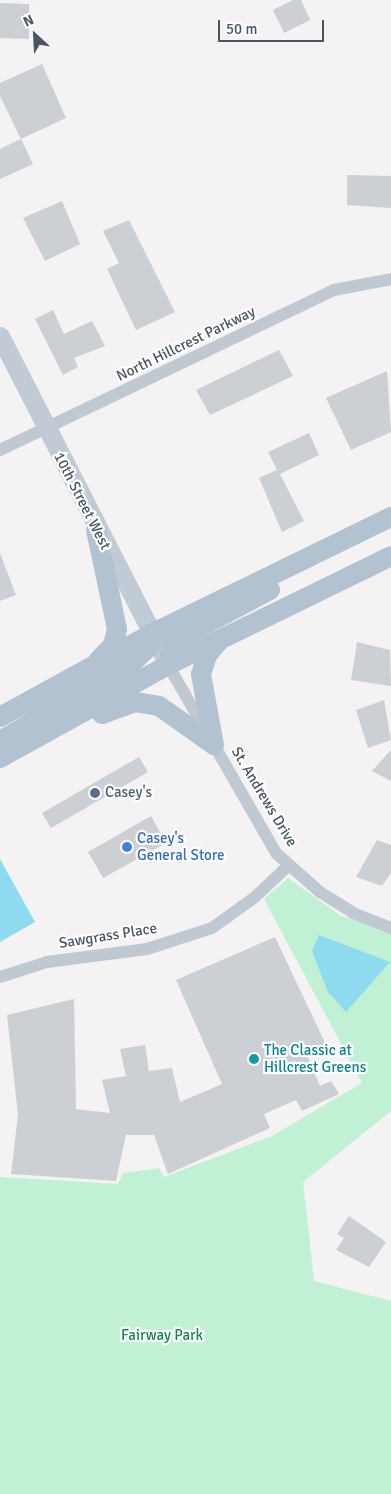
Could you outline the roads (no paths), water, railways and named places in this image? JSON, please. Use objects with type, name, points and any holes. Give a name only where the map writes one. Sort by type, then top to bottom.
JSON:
[{"type":"main road","points":[[0,718],[152,634],[391,517]]},
{"type":"main road","points":[[168,665],[172,646],[180,638],[391,517]]},
{"type":"main road","points":[[94,665],[113,646],[118,629],[96,530]]},
{"type":"main road","points":[[0,758],[220,638],[391,556]]},
{"type":"main road","points":[[0,740],[131,664],[151,645],[152,634]]},
{"type":"main road","points":[[214,745],[201,674],[206,655],[220,638]]},
{"type":"main road","points":[[0,771],[109,710],[135,702],[169,711],[214,745]]},
{"type":"street","name":"North Hillcrest Parkway","points":[[0,450],[46,431],[334,290],[391,279]]},
{"type":"street","name":"10th Street West","points":[[0,336],[96,530],[168,665]]},
{"type":"street","name":"St. Andrews Drive","points":[[168,665],[262,832],[288,866],[353,913],[391,928]]},
{"type":"street","name":"Sawgrass Place","points":[[0,977],[38,963],[148,949],[212,928],[255,898],[288,866]]},
{"type":"water","points":[[0,859],[35,922],[0,942]]},
{"type":"water","points":[[319,935],[390,962],[346,1012],[328,992],[312,951]]},
{"type":"place","name":"Casey's","points":[[95,793]]},
{"type":"place","name":"Casey's General Store","points":[[127,847]]},
{"type":"place","name":"The Classic at Hillcrest Greens","points":[[254,1059]]},
{"type":"park label","name":"Fairway Park","points":[[162,1336]]}]
